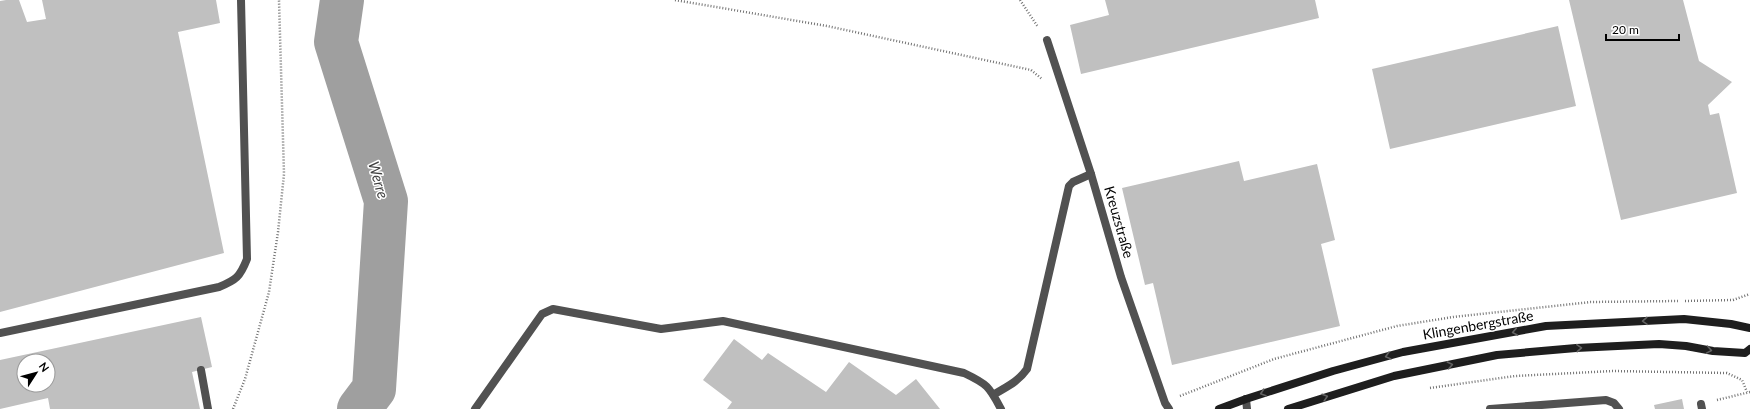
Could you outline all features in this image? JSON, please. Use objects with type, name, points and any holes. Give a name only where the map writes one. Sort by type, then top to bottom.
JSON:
[{"type":"main road","name":"Klingenbergstraße","points":[[1219,409],[1333,371],[1403,352],[1546,326],[1684,319],[1731,324],[1750,328]]},
{"type":"main road","points":[[1288,409],[1394,376],[1497,355],[1576,348],[1659,344],[1686,346],[1713,351],[1745,353],[1750,349]]},
{"type":"street","points":[[0,333],[219,287],[234,281],[243,271],[247,259],[241,0]]},
{"type":"street","name":"Kreuzstraße","points":[[1047,40],[1091,174],[1121,277],[1169,409]]},
{"type":"street","points":[[993,395],[1021,377],[1026,369],[1069,186],[1073,182],[1091,174]]},
{"type":"street","points":[[475,409],[542,314],[554,309],[661,329],[723,321],[964,373],[983,382],[1001,409]]},
{"type":"street","points":[[201,370],[208,409]]},
{"type":"street","points":[[1246,399],[1247,409]]},
{"type":"street","points":[[1490,409],[1606,400],[1614,403],[1619,409]]},
{"type":"path","points":[[233,409],[245,379],[269,292],[278,232],[284,174],[279,0]]},
{"type":"path","points":[[675,0],[827,26],[1031,70],[1066,98]]},
{"type":"path","points":[[1020,0],[1047,40]]},
{"type":"path","points":[[1425,388],[1515,376],[1613,371],[1727,373],[1742,380],[1747,392],[1750,392]]},
{"type":"building","points":[[19,0],[27,22],[46,19],[42,0],[216,0],[220,23],[178,32],[224,253],[0,312],[0,1]]},
{"type":"building","points":[[1105,0],[1315,0],[1319,18],[1081,74],[1070,25],[1109,15]]},
{"type":"building","points":[[1569,0],[1683,0],[1699,61],[1732,82],[1708,105],[1710,115],[1719,113],[1737,193],[1621,220]]},
{"type":"building","points":[[1558,26],[1576,106],[1390,149],[1372,69]]},
{"type":"building","points":[[1239,161],[1244,181],[1317,164],[1335,240],[1321,244],[1340,326],[1172,365],[1153,283],[1145,285],[1122,188]]},
{"type":"building","points":[[201,317],[212,367],[192,372],[200,409],[50,409],[48,398],[0,409],[0,360],[16,357],[16,393],[56,393],[56,353],[33,353]]},
{"type":"building","points":[[734,339],[762,360],[768,353],[826,392],[849,362],[896,395],[916,379],[940,409],[727,409],[732,402],[703,380]]},
{"type":"building","points":[[1682,399],[1684,409],[1655,409],[1654,405]]},
{"type":"waterway","name":"Werre","points":[[342,0],[336,42],[386,201],[374,389],[359,409]]}]
